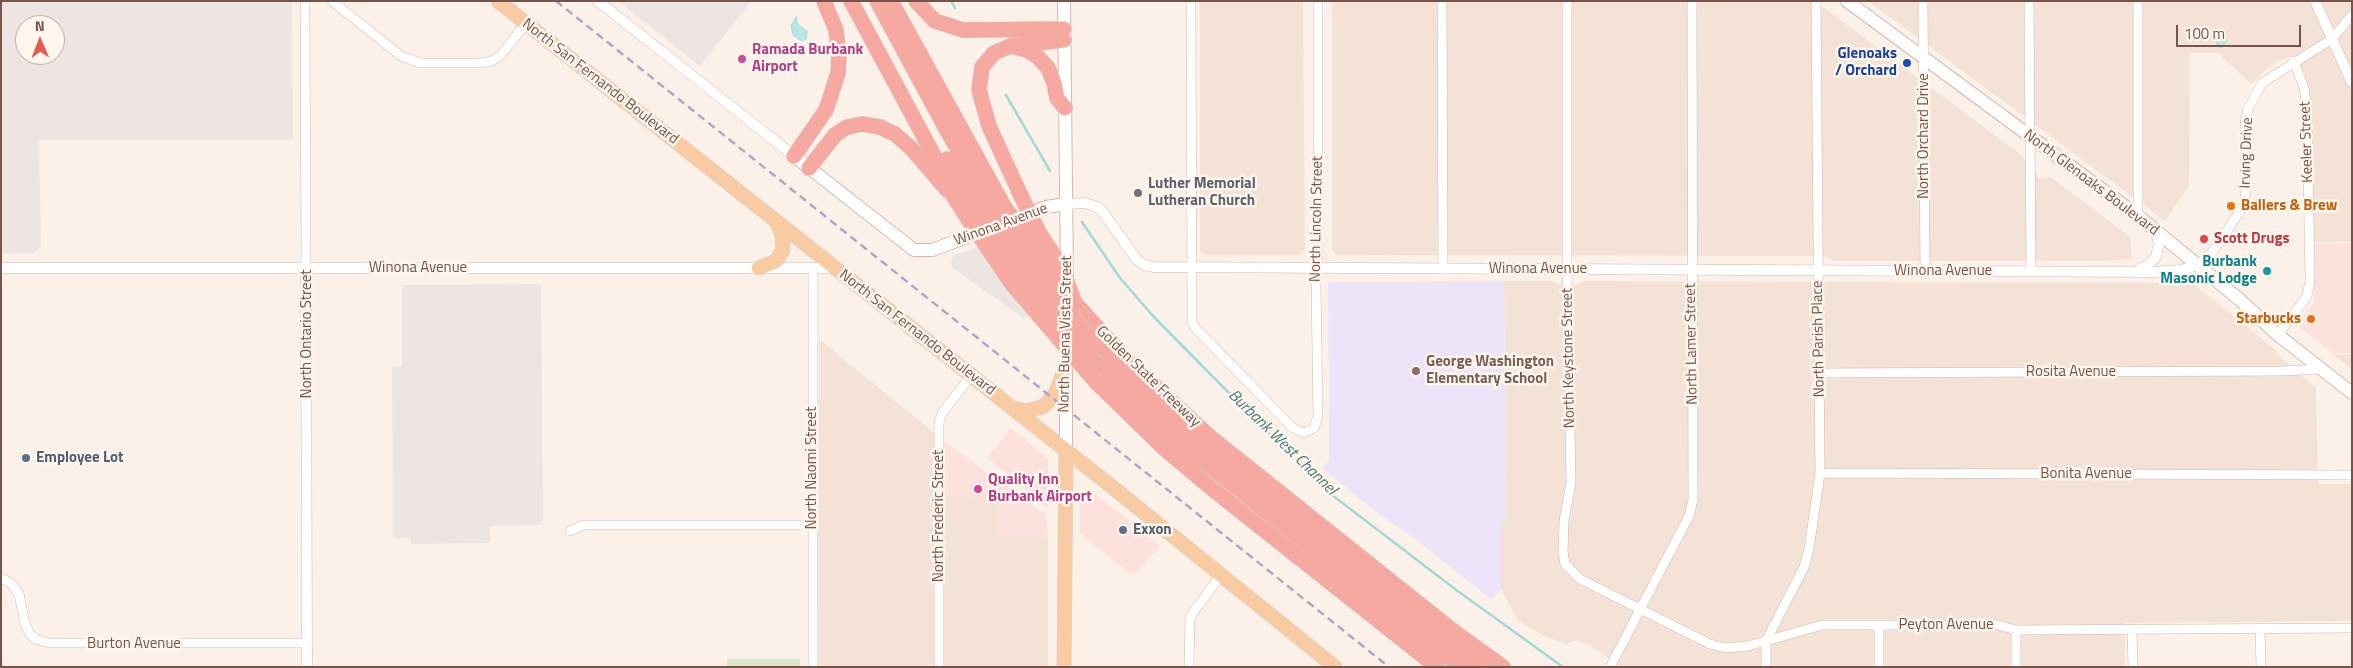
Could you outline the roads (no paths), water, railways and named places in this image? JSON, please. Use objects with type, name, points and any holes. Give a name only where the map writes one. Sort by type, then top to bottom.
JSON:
[{"type":"highway","points":[[794,156],[826,110],[838,73],[839,56],[836,30],[824,1]]},
{"type":"highway","name":"Golden State Freeway","points":[[851,1],[946,178],[952,194],[988,215],[1154,387],[1209,436],[1445,625],[1503,667]]},
{"type":"highway","points":[[862,1],[956,174],[1097,347],[1165,416],[1203,448],[1480,667]]},
{"type":"highway","points":[[877,1],[945,128],[988,215],[1027,281],[1097,364],[1116,385],[1178,441],[1460,667]]},
{"type":"highway","name":"Golden State Freeway","points":[[891,1],[988,215],[1012,284],[1096,382],[1165,449],[1437,667]]},
{"type":"highway","points":[[916,1],[935,21],[963,30],[1064,34]]},
{"type":"highway","points":[[1064,34],[1021,43],[994,53],[982,67],[979,90],[988,126],[1040,234],[1061,266],[1075,303]]},
{"type":"highway","points":[[1010,46],[1027,50],[1038,57],[1048,68],[1054,82],[1057,98],[1065,108]]},
{"type":"highway","points":[[809,168],[834,134],[847,127],[862,124],[880,127],[894,134],[912,149],[941,185],[952,194]]},
{"type":"main road","name":"North San Fernando Boulevard","points":[[498,1],[1066,451],[1335,667]]},
{"type":"main road","name":"North Buena Vista Street","points":[[1064,1],[1066,204],[1064,667]]},
{"type":"main road","name":"North Glenoaks Boulevard","points":[[1847,1],[2138,216],[2199,265],[2278,334],[2352,393]]},
{"type":"main road","points":[[794,156],[809,168]]},
{"type":"main road","name":"Winona Avenue","points":[[809,168],[914,250],[932,250],[1046,208],[1066,204]]},
{"type":"main road","points":[[759,268],[776,261],[783,250],[782,236],[776,221]]},
{"type":"main road","points":[[1010,407],[1028,411],[1044,406],[1055,394],[1066,366]]},
{"type":"street","name":"North Ontario Street","points":[[305,1],[307,667]]},
{"type":"street","points":[[332,1],[401,56],[420,63],[480,63],[492,61],[501,55],[526,23]]},
{"type":"street","points":[[598,1],[794,156]]},
{"type":"street","points":[[1191,1],[1192,267]]},
{"type":"street","name":"North Lincoln Street","points":[[1192,267],[1192,322],[1195,328],[1293,428],[1300,433],[1308,432],[1317,424],[1318,416],[1318,1]]},
{"type":"street","points":[[1442,1],[1443,269]]},
{"type":"street","name":"North Keystone Street","points":[[1565,564],[1564,521],[1571,483],[1567,268],[1567,1]]},
{"type":"street","name":"North Lamer Street","points":[[1610,667],[1689,516],[1693,499],[1691,269],[1692,1]]},
{"type":"street","name":"North Parish Place","points":[[1766,667],[1766,641],[1804,567],[1810,544],[1820,473],[1816,1]]},
{"type":"street","name":"North Orchard Drive","points":[[1923,1],[1925,271]]},
{"type":"street","points":[[2029,1],[2031,271]]},
{"type":"street","points":[[2138,1],[2138,216]]},
{"type":"street","points":[[2315,1],[2352,83]]},
{"type":"street","name":"Irving Drive","points":[[2199,265],[2214,250],[2245,204],[2245,124],[2254,97],[2262,83],[2294,61],[2332,39],[2352,15]]},
{"type":"street","name":"Keeler Street","points":[[2278,334],[2307,296],[2310,281],[2307,109],[2304,88],[2294,61]]},
{"type":"street","name":"Winona Avenue","points":[[1066,204],[1085,203],[1102,210],[1137,260],[1144,265],[1154,267],[2131,272],[2180,270],[2199,265]]},
{"type":"street","points":[[2131,272],[2147,266],[2156,257],[2159,242],[2153,229]]},
{"type":"street","name":"Winona Avenue","points":[[1,268],[835,268]]},
{"type":"street","name":"North Naomi Street","points":[[813,268],[813,667]]},
{"type":"street","name":"Rosita Avenue","points":[[1820,373],[2281,372],[2322,368]]},
{"type":"street","name":"North Frederic Street","points":[[939,667],[939,423],[942,413],[970,376]]},
{"type":"street","name":"Bonita Avenue","points":[[1820,473],[2352,475]]},
{"type":"street","points":[[570,531],[583,525],[812,525]]},
{"type":"street","name":"Peyton Avenue","points":[[1565,564],[1580,579],[1710,644],[1725,648],[1737,648],[1766,641],[1814,626],[1998,625],[2016,630],[2352,628]]},
{"type":"street","points":[[1189,667],[1190,616],[1221,575]]},
{"type":"street","name":"Burton Avenue","points":[[1,578],[11,583],[19,594],[25,624],[30,634],[35,639],[49,643],[307,643]]},
{"type":"street","points":[[1879,625],[1879,667]]},
{"type":"street","points":[[2260,629],[2261,667]]},
{"type":"street","points":[[2016,630],[2016,667]]},
{"type":"street","points":[[2132,630],[2133,667]]},
{"type":"water","points":[[796,17],[798,25],[807,31],[806,39],[802,41],[794,36],[792,31],[791,26]]},
{"type":"water","points":[[2217,32],[2223,32],[2227,41],[2221,48],[2217,44]]},
{"type":"waterway","name":"Burbank West Channel","points":[[951,1],[955,8]]},
{"type":"waterway","name":"Burbank West Channel","points":[[1006,95],[1050,171]]},
{"type":"waterway","name":"Burbank West Channel","points":[[1082,222],[1120,278],[1153,316],[1312,477],[1332,495],[1455,589],[1563,667]]},
{"type":"railway","points":[[556,1],[1389,667]]},
{"type":"place","name":"Ramada Burbank Airport","points":[[742,59]]},
{"type":"place","name":"Glenoaks / Orchard","points":[[1907,63]]},
{"type":"place","name":"Luther Memorial Lutheran Church","points":[[1138,193]]},
{"type":"place","name":"Ballers & Brew","points":[[2231,206]]},
{"type":"place","name":"Scott Drugs","points":[[2204,239]]},
{"type":"place","name":"Burbank Masonic Lodge","points":[[2267,271]]},
{"type":"place","name":"Starbucks","points":[[2311,319]]},
{"type":"place","name":"George Washington Elementary School","points":[[1416,371]]},
{"type":"place","name":"Employee Lot","points":[[26,458]]},
{"type":"place","name":"Quality Inn Burbank Airport","points":[[978,489]]},
{"type":"place","name":"Exxon","points":[[1123,530]]}]
